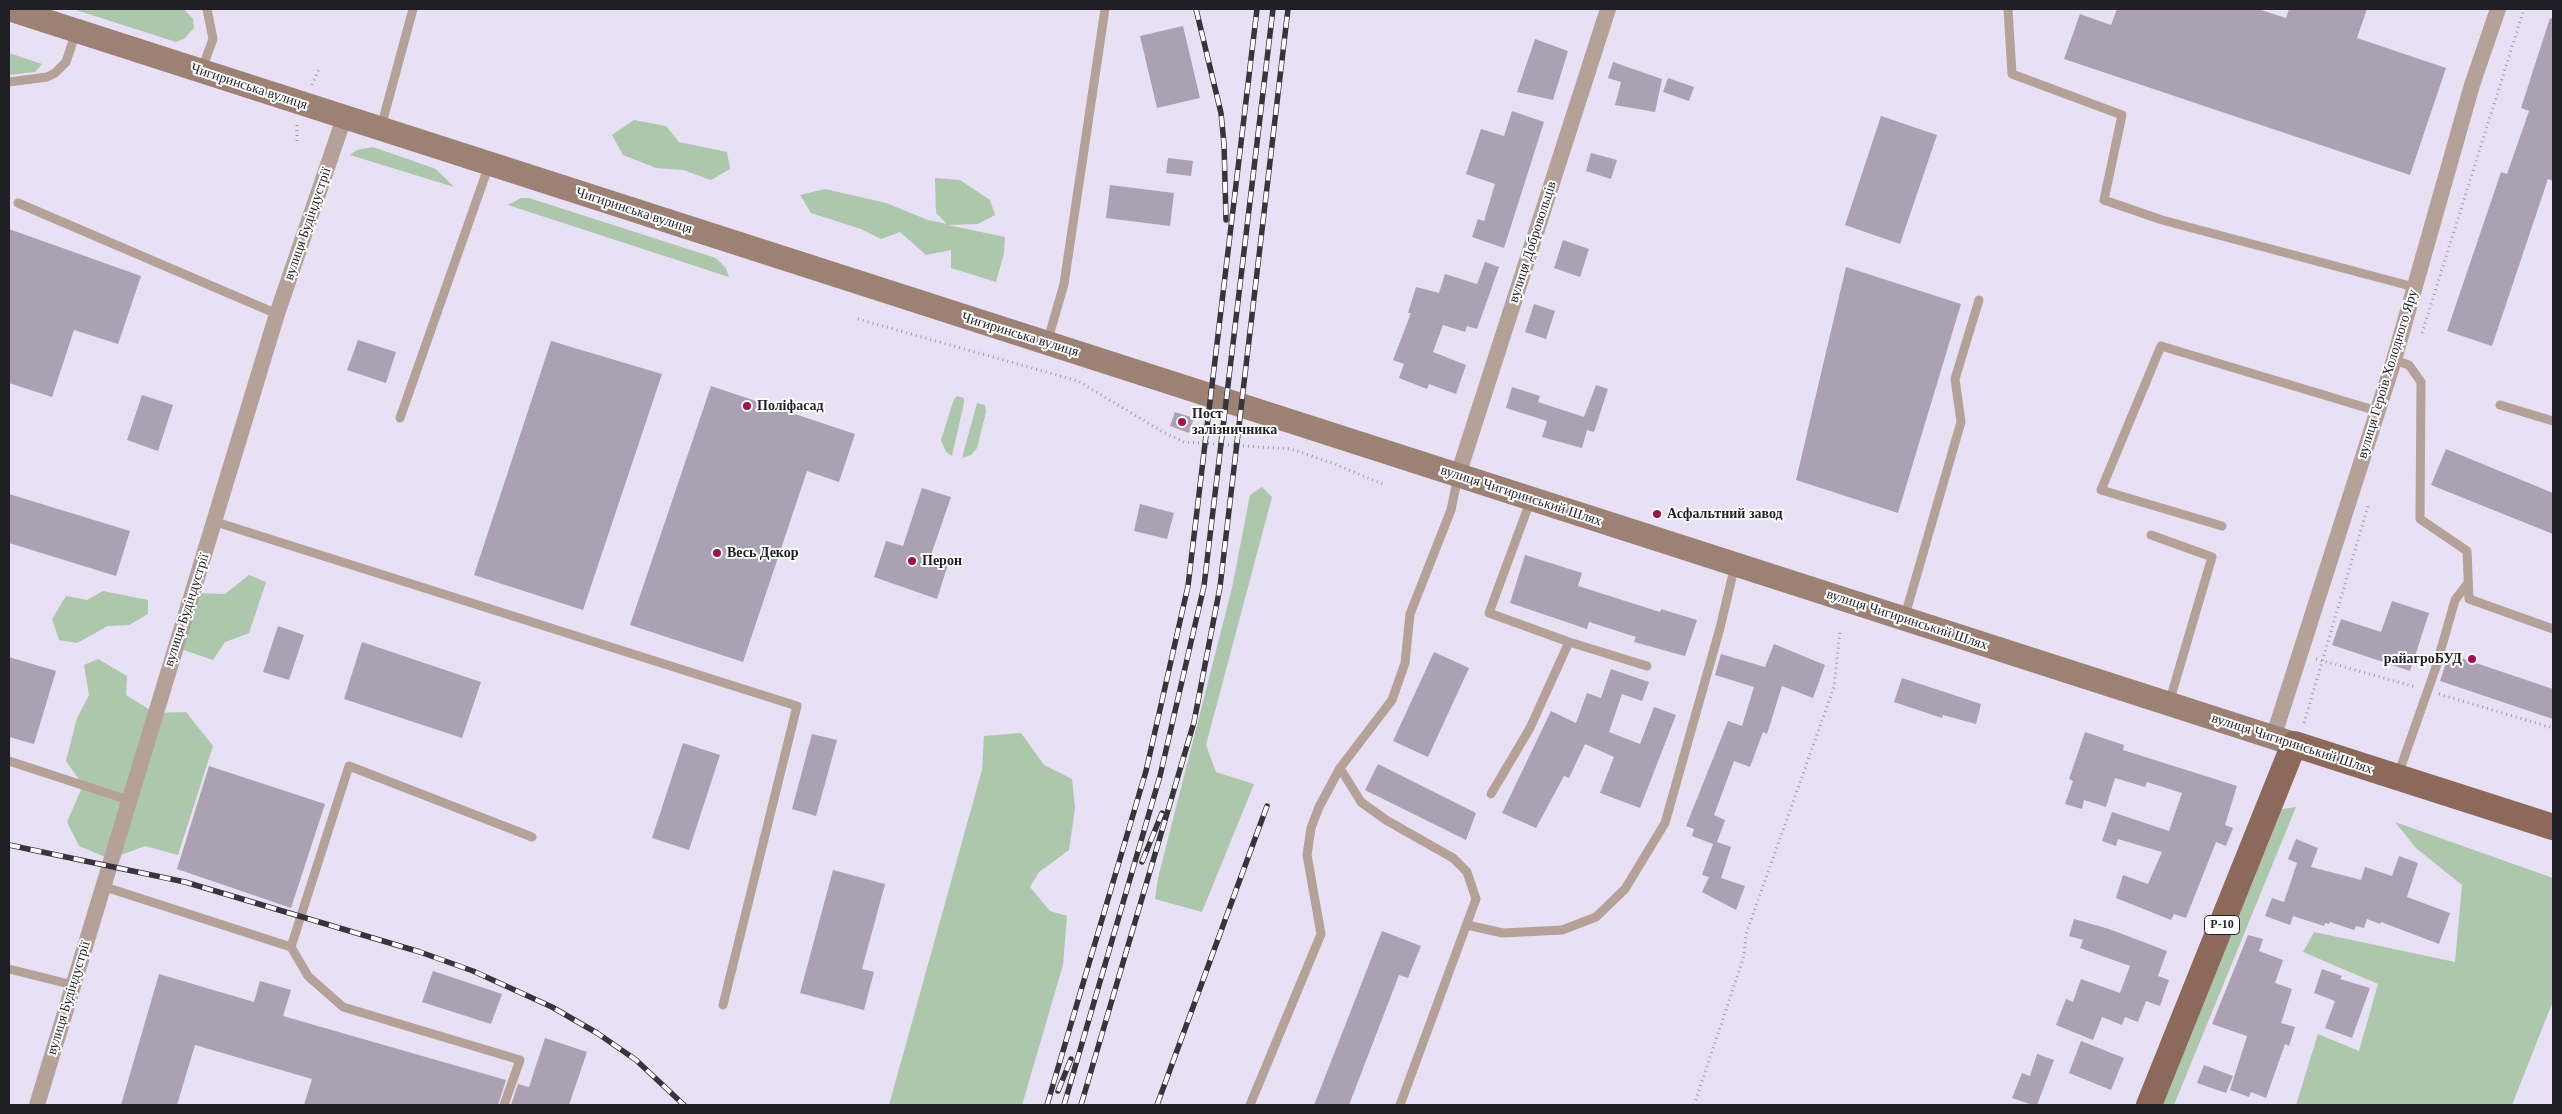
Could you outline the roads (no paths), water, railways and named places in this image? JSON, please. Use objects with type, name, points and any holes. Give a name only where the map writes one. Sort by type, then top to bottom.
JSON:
[{"type":"main road","name":"Чигиринська вулиця","points":[[9,10],[1260,412]]},
{"type":"main road","name":"вулиця Чигиринський Шлях","points":[[1260,412],[2553,827]]},
{"type":"main road","name":"вулиця Героїв Холодного Яру","points":[[2149,1105],[2284,741]]},
{"type":"street","name":"вулиця Добровольців","points":[[1458,475],[1608,9]]},
{"type":"street","name":"вулиця Героїв Холодного Яру","points":[[2284,741],[2302,655],[2394,360],[2472,85],[2498,9]]},
{"type":"street","name":"вулиця Будіндустрії","points":[[37,1105],[128,800],[216,522],[277,314],[344,118]]},
{"type":"lane","points":[[201,72],[213,39],[207,9]]},
{"type":"lane","points":[[380,129],[413,9]]},
{"type":"lane","points":[[1047,344],[1064,284],[1105,9]]},
{"type":"lane","points":[[2008,9],[2012,74],[2122,115],[2104,200],[2162,220],[2414,287]]},
{"type":"lane","points":[[9,82],[48,77],[55,73],[66,62],[76,31]]},
{"type":"lane","points":[[400,418],[489,164]]},
{"type":"lane","points":[[18,203],[277,314]]},
{"type":"lane","points":[[1904,619],[1961,422],[1955,379],[1979,300]]},
{"type":"lane","points":[[2222,526],[2101,490],[2161,346],[2377,411]]},
{"type":"lane","points":[[2394,360],[2409,365],[2421,382],[2420,519],[2467,551],[2469,599],[2553,629]]},
{"type":"lane","points":[[2500,405],[2553,422]]},
{"type":"lane","points":[[1250,1105],[1321,934],[1308,855],[1310,828],[1340,768],[1392,700],[1406,663],[1410,614],[1451,510],[1458,475]]},
{"type":"lane","points":[[1531,499],[1489,614],[1569,642],[1647,666]]},
{"type":"lane","points":[[216,522],[797,706],[723,1005]]},
{"type":"lane","points":[[2151,535],[2212,557],[2169,704]]},
{"type":"lane","points":[[1467,925],[1503,933],[1562,930],[1596,917],[1625,888],[1665,823],[1720,628],[1735,564]]},
{"type":"lane","points":[[2397,777],[2428,690],[2455,600],[2468,583]]},
{"type":"lane","points":[[1492,794],[1530,728],[1569,642]]},
{"type":"lane","points":[[9,761],[128,800]]},
{"type":"lane","points":[[291,947],[349,766],[532,837]]},
{"type":"lane","points":[[1340,768],[1361,802],[1386,820],[1452,858],[1467,872],[1476,899],[1400,1105]]},
{"type":"lane","points":[[102,886],[291,947],[308,976],[343,1007],[520,1060],[504,1105]]},
{"type":"lane","points":[[9,969],[73,985]]},
{"type":"railway","points":[[1196,9],[1221,113],[1224,144],[1226,220]]},
{"type":"railway","points":[[1047,1105],[1146,771],[1188,586],[1257,9]]},
{"type":"railway","points":[[1064,1105],[1160,776],[1204,586],[1273,9]]},
{"type":"railway","points":[[1081,1105],[1194,722],[1220,587],[1288,9]]},
{"type":"railway","points":[[1157,1105],[1267,806]]},
{"type":"railway","points":[[1142,862],[1162,813]]},
{"type":"railway","points":[[9,845],[185,882],[420,952],[473,971],[552,1007],[597,1033],[636,1060],[684,1105]]},
{"type":"railway","points":[[1058,1091],[1071,1059]]},
{"type":"place","name":"Поліфасад","points":[[747,406]]},
{"type":"place","name":"Пост залізничника","points":[[1182,422]]},
{"type":"place","name":"Асфальтний завод","points":[[1657,514]]},
{"type":"place","name":"Весь Декор","points":[[717,553]]},
{"type":"place","name":"Перон","points":[[912,561]]},
{"type":"place","name":"райагроБУД","points":[[2472,659]]}]
